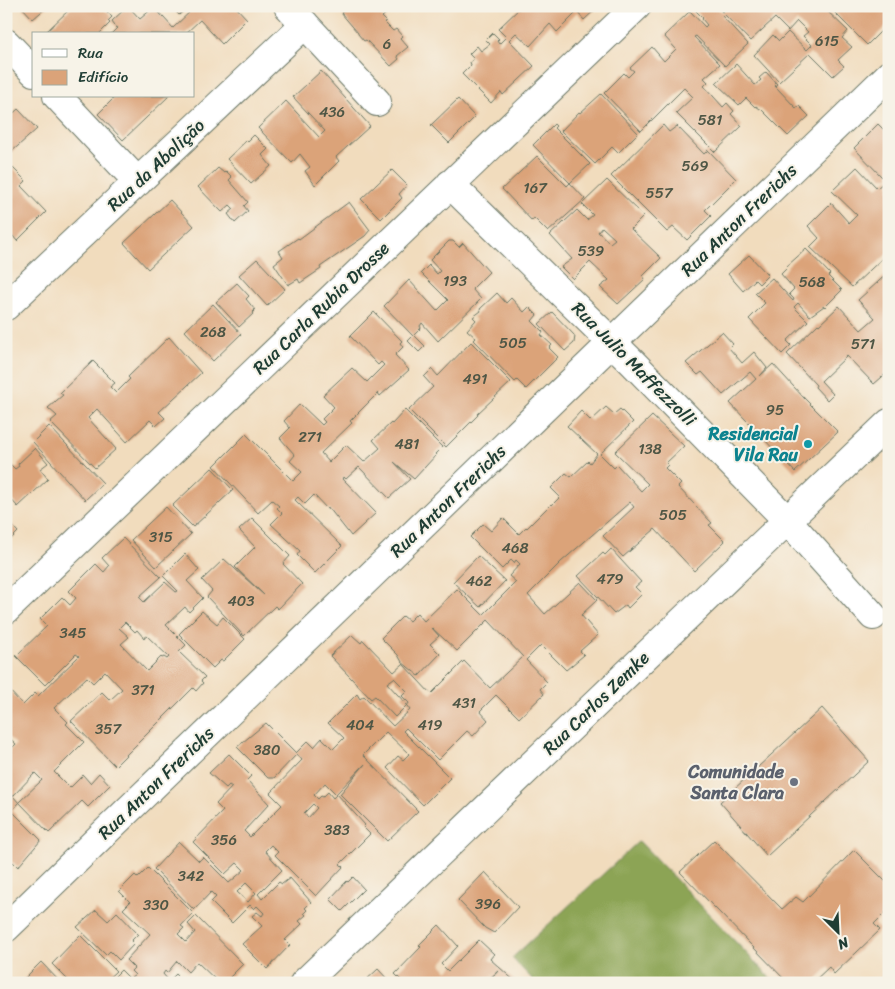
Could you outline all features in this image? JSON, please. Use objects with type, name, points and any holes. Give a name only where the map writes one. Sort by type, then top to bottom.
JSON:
[{"type":"street","name":"Rua Carla Rubia Drosse","points":[[6,610],[637,6]]},
{"type":"street","points":[[297,15],[377,102]]},
{"type":"street","name":"Rua da Abolição","points":[[6,306],[138,182],[297,15]]},
{"type":"street","points":[[6,42],[32,70]]},
{"type":"street","name":"Rua Anton Frerichs","points":[[6,928],[889,75]]},
{"type":"street","points":[[59,98],[138,182]]},
{"type":"street","name":"Rua Julio Maffezzolli","points":[[450,184],[613,342],[787,520],[873,616]]},
{"type":"street","name":"Rua Carlos Zemke","points":[[304,983],[889,423]]},
{"type":"green space","points":[[639,841],[775,983],[536,983],[512,958]]},
{"type":"building","points":[[21,6],[48,6],[33,19]]},
{"type":"building","points":[[73,6],[102,6],[112,17],[108,21],[110,23],[101,32],[46,32]]},
{"type":"building","points":[[128,6],[140,19],[154,7],[173,28],[196,6],[235,6],[247,19],[222,44],[200,20],[187,32],[113,32],[117,28],[112,21]]},
{"type":"building","points":[[171,6],[189,6],[179,15]]},
{"type":"building","points":[[349,6],[395,6],[382,17],[386,21],[384,22],[393,31],[396,29],[402,36],[400,38],[408,47],[397,56],[399,59],[391,66],[366,40],[364,41],[341,13]]},
{"type":"building","points":[[522,6],[599,6],[584,20],[577,12],[557,32],[550,24],[530,46],[516,33],[509,40],[534,66],[503,95],[501,92],[491,103],[462,74],[471,65],[470,62],[474,59],[469,54],[477,46],[481,51],[490,44],[486,40],[493,33],[499,39],[497,41],[499,44],[506,37],[498,29]]},
{"type":"building","points":[[698,6],[716,6],[722,12],[728,6],[779,6],[783,10],[787,6],[822,6],[848,31],[842,38],[852,47],[838,60],[844,66],[833,76],[810,53],[779,82],[754,55],[773,35],[779,41],[788,32],[807,50],[812,45],[803,36],[808,32],[797,21],[788,31],[775,18],[750,41],[724,14],[722,16],[748,44],[725,66],[696,36],[694,37],[720,64],[704,78],[708,82],[704,86],[723,107],[727,103],[734,111],[731,114],[742,126],[715,152],[676,113],[693,97],[684,88],[641,131],[604,93],[624,73],[628,77],[634,71],[630,68],[652,47],[664,61],[676,49],[664,36],[690,11],[705,27],[707,25],[703,18],[695,10]]},
{"type":"building","points":[[840,6],[888,6],[889,23],[867,45],[834,12]]},
{"type":"building","points":[[736,64],[755,85],[766,72],[777,84],[775,86],[796,108],[799,106],[809,116],[788,136],[761,109],[755,107],[746,98],[739,105],[716,83]]},
{"type":"building","points":[[321,71],[370,126],[336,157],[339,161],[315,185],[305,171],[310,167],[300,154],[292,163],[258,128],[286,101],[319,137],[325,131],[293,97]]},
{"type":"building","points":[[601,94],[638,133],[618,153],[612,147],[595,164],[561,131],[579,112]]},
{"type":"building","points":[[114,98],[167,98],[123,140],[98,114]]},
{"type":"building","points":[[458,99],[475,117],[449,143],[431,125]]},
{"type":"building","points":[[18,109],[37,129],[9,154],[6,150],[6,120]]},
{"type":"building","points":[[554,124],[556,126],[554,128],[590,164],[570,183],[533,145]]},
{"type":"building","points":[[878,124],[889,135],[889,177],[882,177],[854,148]]},
{"type":"building","points":[[663,125],[669,132],[677,126],[704,154],[708,150],[736,179],[705,210],[711,216],[687,240],[673,227],[667,232],[611,176]]},
{"type":"building","points":[[254,135],[268,149],[262,155],[271,166],[251,184],[227,159]]},
{"type":"building","points":[[537,156],[567,186],[570,183],[585,199],[548,232],[534,218],[532,221],[502,189]]},
{"type":"building","points":[[10,165],[26,181],[21,186],[46,212],[17,241],[8,230],[6,232],[6,203],[10,200],[6,197],[6,169]]},
{"type":"building","points":[[857,167],[877,188],[889,178],[889,252],[852,287],[810,247],[819,238],[808,226],[831,203],[849,223],[857,215],[832,191]]},
{"type":"building","points":[[218,168],[224,173],[226,171],[232,177],[229,180],[248,202],[244,206],[248,211],[235,223],[228,214],[234,209],[230,205],[222,212],[198,187]]},
{"type":"building","points":[[392,170],[407,185],[399,194],[402,198],[381,219],[361,199]]},
{"type":"building","points":[[607,180],[644,216],[631,229],[661,258],[643,276],[645,279],[618,304],[600,287],[609,280],[590,262],[573,279],[561,267],[572,259],[550,235],[577,210],[587,220],[593,215],[582,204]],"holes":[[[602,227],[615,239],[610,243],[598,232]]]},
{"type":"building","points":[[170,200],[194,226],[148,269],[124,243]]},
{"type":"building","points":[[349,202],[370,230],[365,236],[320,267],[321,269],[300,283],[298,279],[288,285],[274,264],[283,257],[279,251],[299,239]]},
{"type":"building","points":[[449,241],[453,241],[459,247],[463,243],[489,272],[472,289],[481,299],[438,341],[422,323],[421,328],[414,335],[425,346],[419,352],[408,341],[413,336],[384,306],[409,280],[437,311],[448,300],[421,273],[429,265],[437,274],[440,271],[430,260]]},
{"type":"building","points":[[806,249],[830,274],[828,276],[842,290],[825,307],[810,316],[798,303],[794,307],[808,321],[787,341],[791,345],[782,354],[749,319],[765,303],[755,293],[772,278],[793,301],[794,299],[789,294],[794,289],[781,274]]},
{"type":"building","points":[[749,255],[768,275],[759,284],[755,280],[743,291],[728,274]]},
{"type":"building","points":[[257,259],[285,289],[267,306],[239,275]]},
{"type":"building","points":[[889,272],[889,371],[874,384],[847,356],[821,381],[833,394],[827,400],[815,387],[816,385],[787,354],[839,306],[861,330],[875,318],[858,300]]},
{"type":"building","points":[[237,283],[249,296],[246,299],[255,310],[239,327],[216,302]]},
{"type":"building","points":[[497,293],[506,303],[511,298],[524,312],[529,307],[537,315],[532,321],[543,332],[541,335],[552,345],[549,348],[558,357],[526,389],[517,380],[515,382],[474,340],[476,338],[467,330],[476,320],[473,317]]},
{"type":"building","points":[[213,304],[241,334],[213,361],[185,331]]},
{"type":"building","points":[[374,312],[402,341],[400,343],[403,347],[395,355],[409,370],[380,396],[378,393],[350,421],[352,423],[321,453],[329,462],[346,445],[364,462],[380,448],[373,440],[405,410],[442,447],[414,479],[394,462],[410,479],[389,498],[359,467],[346,479],[342,478],[376,513],[351,536],[329,508],[328,510],[314,495],[305,504],[298,497],[295,500],[342,546],[315,573],[297,555],[300,551],[271,524],[282,513],[277,508],[279,506],[272,500],[258,513],[214,466],[246,434],[293,481],[302,472],[290,461],[295,455],[280,438],[290,428],[284,421],[300,404],[322,425],[325,422],[322,419],[334,407],[323,395],[352,368],[367,382],[384,365],[381,362],[378,365],[350,336]]},
{"type":"building","points":[[552,312],[575,336],[574,343],[565,351],[539,324]]},
{"type":"building","points":[[722,332],[733,344],[729,348],[742,363],[754,352],[767,368],[760,376],[773,364],[838,432],[795,472],[730,403],[756,379],[750,372],[723,395],[702,372],[698,375],[686,363]]},
{"type":"building","points":[[169,337],[201,373],[159,412],[165,418],[156,426],[150,420],[127,442],[97,409],[88,418],[116,449],[95,468],[50,422],[57,416],[48,408],[63,395],[60,393],[93,361],[115,383],[110,387],[116,393],[130,379],[128,377]]},
{"type":"building","points":[[471,342],[511,382],[446,447],[409,410],[433,387],[424,377],[432,369],[438,376]]},
{"type":"building","points":[[606,407],[614,414],[620,409],[633,422],[600,454],[614,468],[617,465],[641,491],[648,484],[615,452],[652,416],[684,446],[666,463],[668,465],[665,468],[681,484],[678,487],[712,523],[709,525],[725,541],[694,571],[655,529],[623,557],[603,536],[634,507],[630,502],[561,562],[528,595],[545,614],[580,582],[597,600],[581,615],[598,635],[580,651],[584,655],[566,670],[541,645],[526,660],[547,682],[540,689],[544,694],[519,718],[496,695],[480,711],[488,720],[473,736],[467,731],[438,760],[406,728],[403,731],[450,778],[423,805],[387,768],[398,756],[403,760],[409,754],[386,732],[363,755],[418,811],[387,841],[340,794],[365,764],[336,794],[325,783],[314,795],[318,799],[328,792],[333,798],[337,794],[365,825],[363,827],[370,834],[340,864],[343,867],[316,896],[275,855],[278,852],[271,845],[265,851],[282,870],[258,894],[262,899],[279,882],[282,884],[290,878],[311,902],[305,908],[307,910],[304,913],[306,915],[299,921],[302,924],[285,940],[290,945],[267,969],[242,944],[262,926],[252,916],[257,912],[262,916],[264,913],[257,906],[254,909],[250,905],[232,923],[211,902],[216,897],[211,892],[194,910],[154,869],[179,842],[199,861],[203,857],[229,883],[244,870],[237,863],[225,874],[193,842],[223,811],[216,804],[232,787],[229,785],[226,788],[209,773],[229,754],[251,776],[247,780],[269,804],[244,831],[250,837],[282,805],[270,793],[302,760],[297,754],[274,778],[268,778],[237,747],[266,723],[296,753],[308,741],[314,747],[322,738],[333,749],[344,738],[328,723],[357,694],[360,699],[364,696],[393,726],[410,710],[407,706],[409,703],[402,696],[407,691],[394,678],[387,683],[407,705],[395,717],[375,696],[371,699],[330,656],[352,635],[361,643],[363,640],[394,672],[403,664],[431,694],[464,661],[490,688],[523,657],[488,620],[457,651],[432,628],[439,636],[430,644],[440,654],[419,676],[402,662],[398,655],[381,638],[403,616],[409,621],[417,613],[424,621],[457,589],[483,615],[516,582],[509,576],[520,564],[516,560],[514,563],[511,560],[502,569],[470,537],[483,524],[491,531],[503,518],[519,534],[552,505],[560,497],[551,488],[566,473],[571,477],[588,461],[590,463],[597,454],[567,426],[581,411],[591,421]],"holes":[[[313,804],[317,808],[308,818],[304,813]],[[246,883],[256,893],[248,902],[237,892]]]},
{"type":"building","points":[[49,426],[103,483],[85,500],[33,442]]},
{"type":"building","points":[[35,448],[48,463],[40,469],[48,479],[18,507],[6,494],[6,460],[15,469]]},
{"type":"building","points":[[212,468],[233,490],[193,527],[172,506]]},
{"type":"building","points":[[166,507],[191,534],[156,567],[131,540]]},
{"type":"building","points":[[252,518],[290,556],[283,564],[302,584],[278,609],[275,606],[244,636],[207,597],[212,591],[202,580],[224,559],[264,595],[235,567],[255,547],[239,530]]},
{"type":"building","points":[[6,519],[18,532],[6,544]]},
{"type":"building","points":[[123,538],[161,577],[139,597],[144,602],[165,582],[176,592],[178,591],[163,576],[185,554],[199,570],[187,581],[203,598],[189,612],[185,607],[166,625],[186,645],[179,652],[205,677],[201,681],[203,683],[196,691],[193,688],[115,766],[71,721],[102,692],[110,700],[122,689],[105,671],[93,683],[87,677],[54,708],[68,722],[66,724],[84,742],[54,772],[70,788],[83,775],[90,783],[99,773],[110,785],[88,807],[82,801],[49,833],[19,802],[42,780],[35,773],[13,796],[19,803],[12,811],[41,840],[18,867],[13,862],[6,869],[6,754],[16,744],[6,735],[6,687],[23,705],[35,693],[38,696],[79,656],[76,654],[45,685],[16,656],[47,626],[40,619],[62,597],[70,605],[76,598],[69,591],[96,564],[104,572],[109,566],[102,558]],"holes":[[[125,622],[135,632],[137,630],[144,638],[147,636],[169,657],[167,659],[161,657],[147,671],[121,644],[129,637],[119,628]]]},
{"type":"building","points":[[611,549],[641,582],[635,587],[642,594],[628,608],[626,605],[614,614],[578,576],[603,553],[605,555]]},
{"type":"building","points":[[478,556],[505,581],[480,607],[453,582]]},
{"type":"building","points":[[202,611],[217,624],[223,617],[245,639],[223,661],[221,660],[213,668],[179,634]]},
{"type":"building","name":"Comunidade Santa Clara","points":[[822,708],[869,761],[767,856],[720,802]]},
{"type":"building","points":[[714,840],[782,909],[796,897],[803,902],[854,850],[889,885],[889,909],[874,924],[880,930],[834,974],[829,967],[812,983],[788,983],[680,872]]},
{"type":"building","points":[[148,868],[193,913],[181,926],[184,928],[178,934],[186,942],[195,932],[188,924],[196,916],[243,964],[224,983],[219,983],[197,962],[188,972],[177,961],[167,973],[165,971],[163,974],[169,981],[176,974],[185,983],[159,983],[156,979],[153,983],[134,983],[130,979],[135,975],[131,971],[134,968],[126,960],[150,934],[123,909],[130,902],[119,891],[135,875],[138,878]]},
{"type":"building","points":[[485,872],[518,907],[494,933],[485,928],[458,900]]},
{"type":"building","points":[[353,877],[364,889],[342,911],[330,899]]},
{"type":"building","points":[[96,910],[108,921],[117,912],[138,934],[131,941],[134,944],[119,960],[110,951],[106,955],[77,927]]},
{"type":"building","points":[[439,925],[458,946],[441,964],[448,971],[479,940],[494,954],[490,959],[517,983],[487,983],[499,970],[485,983],[404,983],[395,974],[421,947],[419,945]]},
{"type":"building","points":[[80,935],[116,971],[103,983],[71,983],[52,964]]},
{"type":"building","points":[[41,962],[61,983],[20,983]]},
{"type":"building","points":[[378,969],[391,983],[363,983]]},
{"type":"building","points":[[121,970],[130,979],[126,983],[108,983]]},
{"type":"place","name":"Residencial Vila Rau","points":[[808,444]]},
{"type":"place","name":"Comunidade Santa Clara","points":[[794,782]]}]
